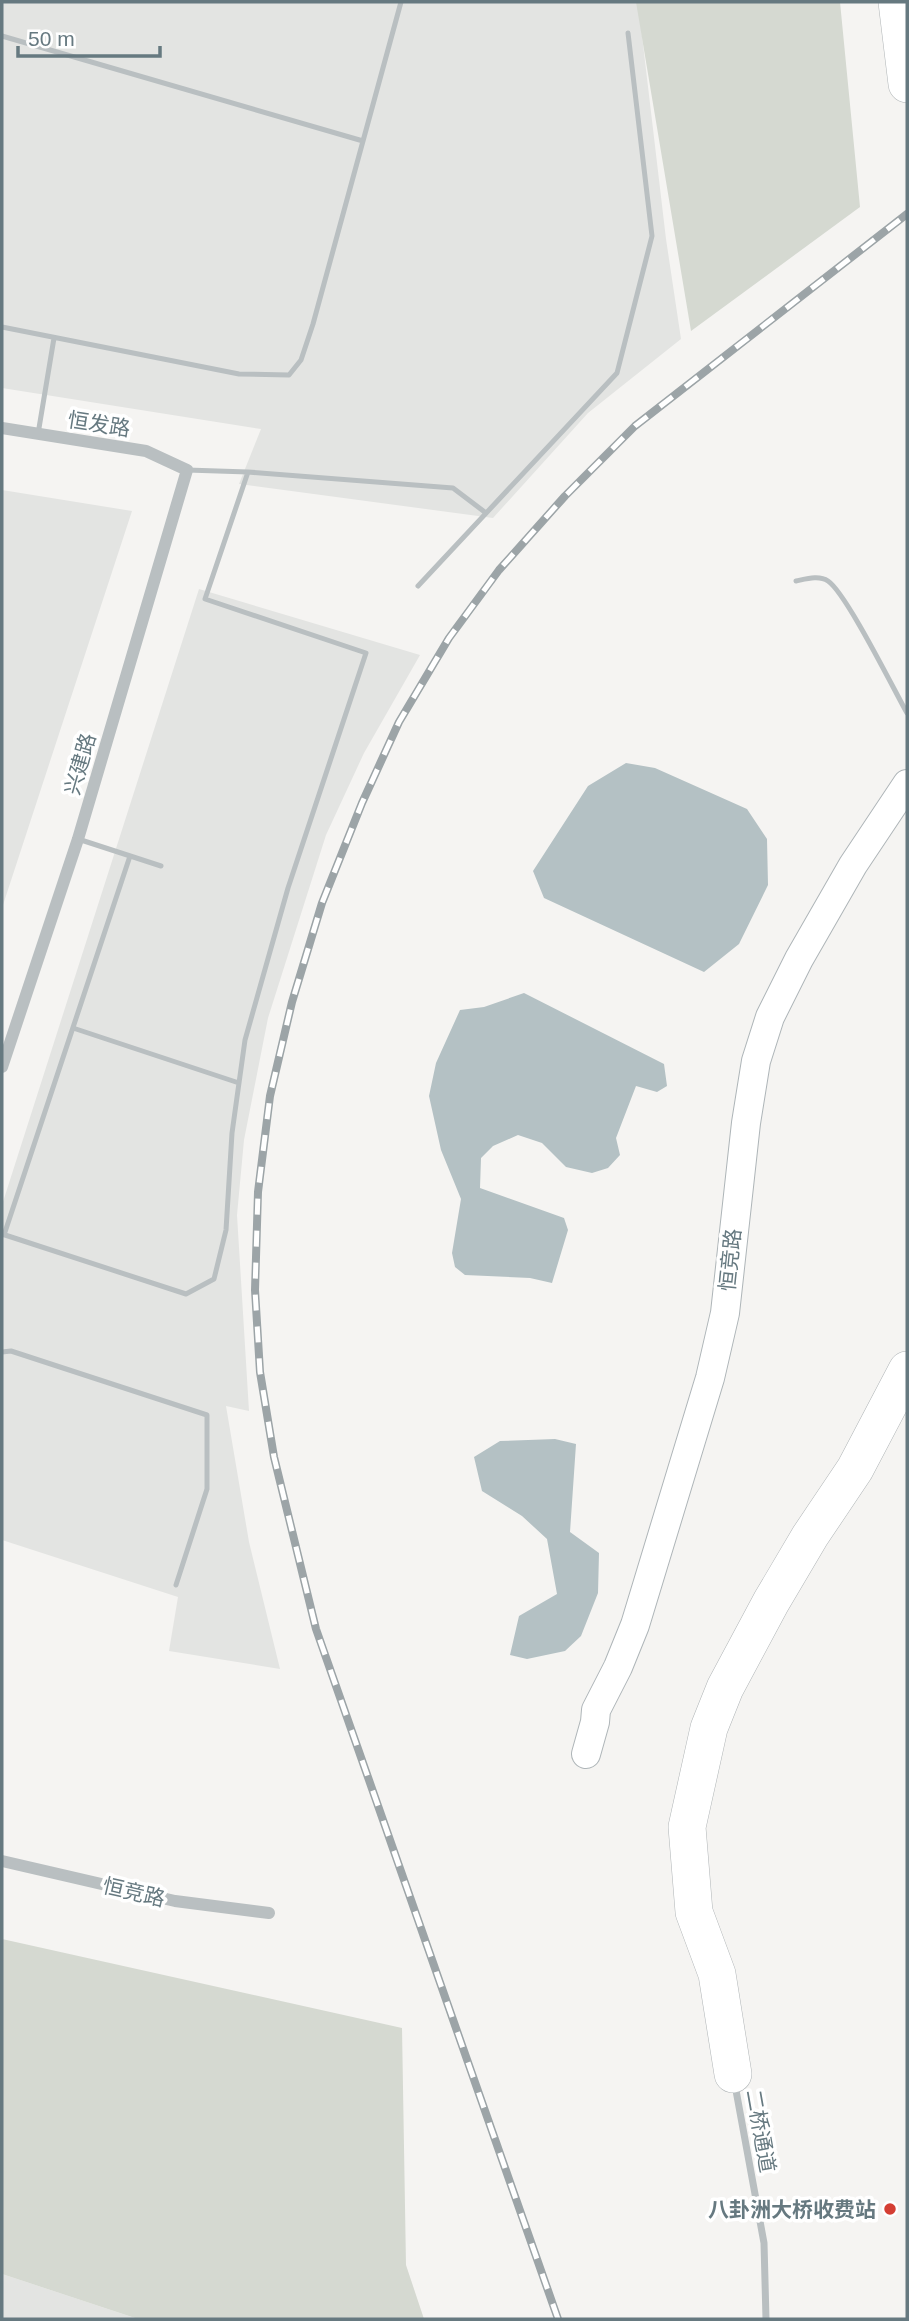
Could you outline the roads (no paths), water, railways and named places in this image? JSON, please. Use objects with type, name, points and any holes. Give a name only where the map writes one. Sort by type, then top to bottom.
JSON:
[{"type":"highway","points":[[897,2],[907,84]]},
{"type":"highway","points":[[733,2074],[717,1974],[694,1912],[687,1827],[709,1728],[725,1689],[771,1602],[810,1536],[855,1469],[907,1370]]},
{"type":"main road","name":"恒竞路","points":[[586,1754],[596,1710],[635,1625],[710,1378],[725,1313],[746,1123],[756,1061],[770,1017],[799,959],[853,865],[907,784]]},
{"type":"street","name":"恒发路","points":[[2,428],[146,451],[187,470]]},
{"type":"street","name":"兴建路","points":[[2,1067],[78,839],[187,470]]},
{"type":"street","name":"恒竞路","points":[[2,1861],[175,1901],[269,1913]]},
{"type":"street","name":"二桥通道","points":[[733,2074],[764,2243],[766,2319]]},
{"type":"lane","points":[[2,327],[239,374],[289,375],[301,360],[313,324],[401,2]]},
{"type":"lane","points":[[418,586],[617,373],[652,236],[628,33]]},
{"type":"lane","points":[[2,36],[363,141]]},
{"type":"lane","points":[[38,434],[54,338]]},
{"type":"lane","points":[[187,470],[248,472],[453,488],[486,513]]},
{"type":"lane","points":[[130,856],[3,1234],[186,1294],[214,1279],[226,1230],[232,1133],[245,1040],[288,887],[366,653],[205,599],[248,472]]},
{"type":"lane","points":[[796,581],[819,578],[829,581],[847,605],[907,712]]},
{"type":"lane","points":[[78,839],[161,866]]},
{"type":"lane","points":[[73,1028],[239,1083]]},
{"type":"lane","points":[[2,1352],[11,1351],[207,1415],[207,1489],[176,1585]]},
{"type":"railway","points":[[558,2319],[316,1629],[274,1457],[260,1372],[255,1290],[258,1192],[270,1096],[292,1002],[322,903],[362,803],[399,722],[449,638],[499,570],[565,496],[635,426],[907,214]]},
{"type":"place","name":"八卦洲大桥收费站","points":[[890,2209]]}]
